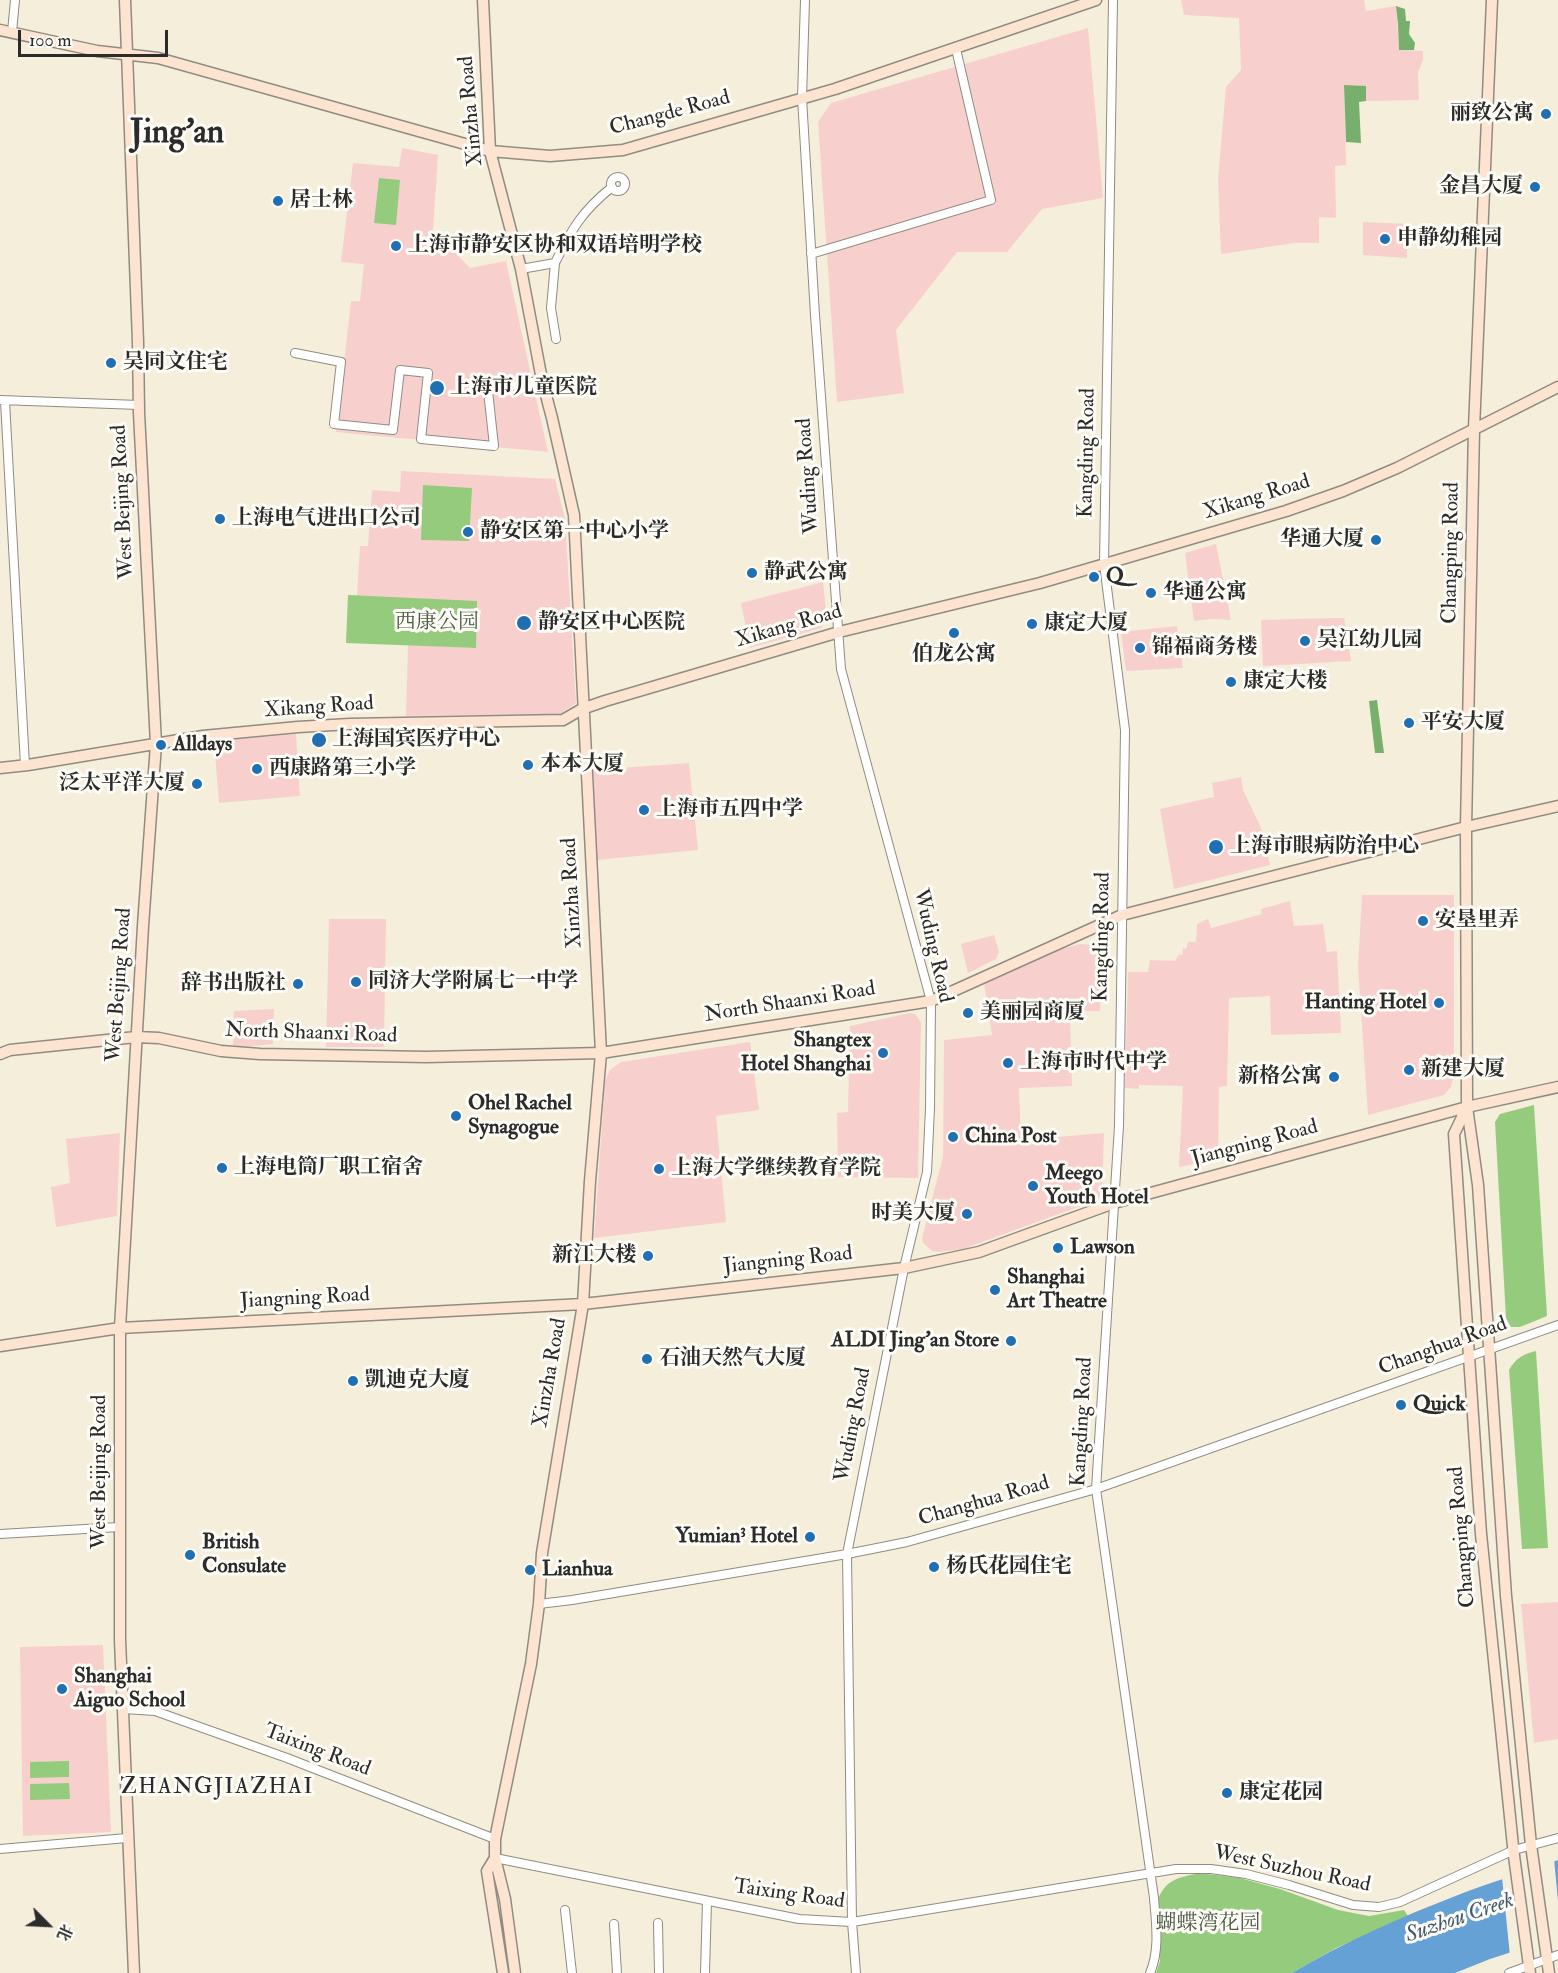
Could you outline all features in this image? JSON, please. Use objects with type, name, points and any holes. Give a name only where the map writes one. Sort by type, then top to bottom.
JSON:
[{"type":"main road","name":"West Beijing Road","points":[[125,0],[139,405],[156,744],[136,1037],[120,1328],[120,1640],[134,1973]]},
{"type":"main road","name":"Xinzha Road","points":[[483,0],[490,151],[521,268],[542,380],[574,515],[601,1053],[590,1181],[583,1304],[542,1554],[539,1604],[531,1664],[495,1839],[495,1858],[505,1899],[515,1973]]},
{"type":"main road","name":"Changde Road","points":[[0,30],[97,51],[158,58],[490,151],[550,156],[623,150],[835,89],[1096,0]]},
{"type":"main road","name":"Changping Road","points":[[1492,0],[1474,429],[1466,826],[1467,1107],[1478,1185],[1506,1596],[1531,1845],[1549,1973]]},
{"type":"main road","name":"Xikang Road","points":[[0,768],[203,736],[340,724],[563,720],[582,709],[605,701],[839,632],[1040,584],[1286,512],[1396,468],[1558,387]]},
{"type":"main road","name":"North Shaanxi Road","points":[[0,1054],[10,1050],[136,1037],[159,1038],[221,1051],[260,1054],[426,1057],[601,1053],[931,1001],[1122,915],[1466,826],[1558,806]]},
{"type":"main road","name":"Jiangning Road","points":[[0,1346],[120,1328],[583,1304],[904,1268],[979,1252],[1114,1203],[1467,1107],[1558,1087]]},
{"type":"main road","name":"Changping Road","points":[[1467,1107],[1454,1134],[1468,1357],[1481,1534],[1514,1850],[1529,1964]]},
{"type":"main road","name":"Xinzha Road","points":[[495,1858],[487,1871],[503,1973]]},
{"type":"street","points":[[12,33],[15,0]]},
{"type":"street","name":"Wuding Road","points":[[805,0],[802,98],[841,669],[931,1001],[928,1160],[847,1554],[852,1922],[856,1973]]},
{"type":"street","name":"Kangding Road","points":[[1113,0],[1104,564],[1125,730],[1119,1126],[1096,1489],[1154,1898],[1156,1950],[1150,1973]]},
{"type":"street","points":[[811,254],[991,200],[956,49]]},
{"type":"street","points":[[556,339],[552,308],[555,263],[573,227],[594,201],[612,187]]},
{"type":"street","points":[[521,268],[555,263]]},
{"type":"street","points":[[296,353],[341,362],[334,424],[393,430],[400,370],[428,373],[421,439],[494,446],[488,391],[542,380]]},
{"type":"street","points":[[25,765],[3,400],[139,405]]},
{"type":"street","name":"Changhua Road","points":[[539,1604],[847,1554],[907,1542],[1096,1489],[1558,1325]]},
{"type":"street","points":[[0,1534],[119,1527]]},
{"type":"street","name":"Taixing Road","points":[[124,1709],[155,1711],[287,1758],[495,1839]]},
{"type":"street","points":[[0,1849],[128,1838]]},
{"type":"street","name":"West Suzhou Road","points":[[1150,1872],[1176,1869],[1230,1871],[1274,1881],[1345,1903],[1372,1907],[1400,1902],[1514,1850],[1558,1838]]},
{"type":"street","name":"Taixing Road","points":[[495,1858],[799,1919],[852,1922],[1150,1872]]},
{"type":"street","points":[[705,1973],[707,1901]]},
{"type":"street","points":[[566,1910],[572,1973]]},
{"type":"street","points":[[658,1923],[659,1973]]},
{"type":"street","points":[[614,1924],[617,1973]]},
{"type":"street","points":[[1509,1973],[1546,1954],[1558,1955]]},
{"type":"shaded area","points":[[1181,0],[1364,0],[1366,11],[1396,6],[1399,50],[1423,51],[1423,60],[1418,72],[1419,100],[1366,101],[1366,86],[1344,86],[1346,165],[1335,166],[1336,218],[1319,217],[1319,243],[1294,243],[1221,254],[1218,179],[1226,87],[1241,70],[1239,18],[1184,15]]},
{"type":"shaded area","points":[[1088,28],[1103,198],[1042,209],[1007,252],[957,252],[896,330],[904,393],[837,402],[818,122],[831,103]]},
{"type":"shaded area","points":[[402,148],[438,155],[433,230],[470,268],[506,261],[548,452],[336,432],[351,301],[360,301],[364,264],[341,262],[353,163],[399,167]]},
{"type":"shaded area","name":"申静幼稚园","points":[[1363,222],[1408,224],[1407,258],[1363,255]]},
{"type":"shaded area","points":[[401,471],[555,479],[565,518],[576,703],[560,714],[406,716],[408,645],[475,648],[357,596],[360,546],[368,546],[372,490],[400,492]]},
{"type":"shaded area","points":[[1216,544],[1231,620],[1194,621],[1185,553]]},
{"type":"shaded area","points":[[823,582],[827,620],[821,628],[750,648],[741,603]]},
{"type":"shaded area","name":"吴江幼儿园","points":[[1344,618],[1351,661],[1263,666],[1261,620]]},
{"type":"shaded area","points":[[1177,626],[1183,668],[1126,671],[1121,632]]},
{"type":"shaded area","name":"西康路第三小学","points":[[296,734],[300,796],[219,803],[214,741]]},
{"type":"shaded area","name":"上海市五四中学","points":[[689,763],[698,850],[597,860],[591,770]]},
{"type":"shaded area","name":"上海市眼病防治中心","points":[[1241,777],[1243,790],[1262,830],[1270,865],[1174,889],[1160,809],[1214,797],[1212,783]]},
{"type":"shaded area","points":[[1362,895],[1454,895],[1454,1074],[1451,1087],[1444,1095],[1368,1115],[1358,967]]},
{"type":"shaded area","points":[[1290,901],[1294,926],[1323,924],[1327,952],[1337,951],[1341,1033],[1271,1035],[1270,996],[1229,998],[1227,1086],[1219,1087],[1218,1159],[1179,1167],[1183,1086],[1139,1085],[1139,1089],[1125,1088],[1128,972],[1148,972],[1150,960],[1175,961],[1179,954],[1182,955],[1183,948],[1186,949],[1188,942],[1196,942],[1197,924],[1208,919],[1211,928],[1262,914],[1261,909]]},
{"type":"shaded area","name":"同济大学附属七一中学","points":[[329,919],[386,919],[384,1047],[326,1047]]},
{"type":"shaded area","points":[[994,935],[999,952],[996,959],[968,973],[961,944]]},
{"type":"shaded area","points":[[1080,944],[1096,945],[1103,956],[1100,1011],[1070,1012],[1072,1086],[1019,1088],[1021,1140],[1104,1133],[1100,1196],[1097,1200],[963,1249],[932,1251],[923,1243],[922,1238],[943,1157],[944,1040],[992,1035],[984,983],[1062,949]]},
{"type":"shaded area","points":[[274,1009],[273,1044],[233,1048],[234,1011]]},
{"type":"shaded area","points":[[910,1013],[915,1014],[921,1022],[918,1178],[838,1177],[837,1113],[848,1112],[850,1026]]},
{"type":"shaded area","points":[[750,1042],[759,1110],[716,1116],[726,1222],[594,1238],[605,1081],[610,1070],[621,1062]]},
{"type":"shaded area","points":[[120,1133],[117,1216],[56,1227],[51,1187],[70,1183],[66,1139]]},
{"type":"shaded area","points":[[1558,1602],[1558,1739],[1534,1743],[1521,1604]]},
{"type":"shaded area","points":[[103,1645],[111,1832],[23,1836],[20,1647]]},
{"type":"green space","points":[[1396,6],[1405,9],[1406,21],[1410,21],[1409,34],[1415,43],[1414,50],[1399,50]]},
{"type":"green space","points":[[1344,85],[1366,86],[1366,101],[1359,102],[1361,143],[1346,142]]},
{"type":"green space","points":[[379,178],[400,180],[396,225],[374,223]]},
{"type":"green space","points":[[423,485],[472,488],[469,541],[421,540]]},
{"type":"green space","name":"西康公园","points":[[348,595],[477,601],[476,648],[346,643]]},
{"type":"green space","points":[[1377,700],[1384,753],[1375,753],[1369,701]]},
{"type":"green space","points":[[1534,1105],[1547,1316],[1520,1327],[1511,1327],[1506,1318],[1495,1122],[1500,1114]]},
{"type":"green space","points":[[1536,1351],[1548,1548],[1522,1549],[1509,1370],[1520,1357]]},
{"type":"green space","points":[[69,1761],[69,1777],[30,1778],[30,1762]]},
{"type":"green space","points":[[69,1783],[70,1799],[30,1800],[30,1784]]},
{"type":"green space","name":"蝴蝶湾花园","points":[[1199,1873],[1240,1878],[1280,1889],[1338,1910],[1369,1916],[1404,1910],[1408,1916],[1336,1948],[1292,1973],[1156,1973],[1160,1961],[1157,1903],[1160,1895],[1173,1881]]},
{"type":"water","name":"Suzhou Creek","points":[[1558,1860],[1558,1937],[1455,1973],[1292,1973],[1352,1940],[1415,1912],[1470,1890]]},
{"type":"pier","points":[[1554,1859],[1558,1901],[1558,1940],[1510,1956],[1502,1877]]},
{"type":"place","name":"丽致公寓","points":[[1546,114]]},
{"type":"place","name":"金昌大厦","points":[[1535,187]]},
{"type":"place","name":"居士林","points":[[278,201]]},
{"type":"place","name":"申静幼稚园","points":[[1385,239]]},
{"type":"place","name":"上海市静安区协和双语培明学校","points":[[396,246]]},
{"type":"place","name":"吴同文住宅","points":[[111,363]]},
{"type":"place","name":"上海市儿童医院","points":[[437,388]]},
{"type":"place","name":"上海电气进出口公司","points":[[220,519]]},
{"type":"place","name":"静安区第一中心小学","points":[[468,532]]},
{"type":"place","name":"华通大厦","points":[[1376,540]]},
{"type":"place","name":"静武公寓","points":[[752,573]]},
{"type":"place","name":"Q","points":[[1094,577]]},
{"type":"place","name":"华通公寓","points":[[1151,593]]},
{"type":"place","name":"静安区中心医院","points":[[524,623]]},
{"type":"place","name":"康定大厦","points":[[1032,624]]},
{"type":"place","name":"伯龙公寓","points":[[954,633]]},
{"type":"place","name":"吴江幼儿园","points":[[1305,641]]},
{"type":"place","name":"锦福商务楼","points":[[1140,648]]},
{"type":"place","name":"康定大楼","points":[[1231,682]]},
{"type":"place","name":"平安大厦","points":[[1409,723]]},
{"type":"place","name":"上海国宾医疗中心","points":[[319,740]]},
{"type":"place","name":"Alldays","points":[[161,745]]},
{"type":"place","name":"本本大厦","points":[[528,765]]},
{"type":"place","name":"西康路第三小学","points":[[257,769]]},
{"type":"place","name":"泛太平洋大厦","points":[[197,784]]},
{"type":"place","name":"上海市五四中学","points":[[644,810]]},
{"type":"place","name":"上海市眼病防治中心","points":[[1216,847]]},
{"type":"place","name":"安垦里弄","points":[[1423,921]]},
{"type":"place","name":"同济大学附属七一中学","points":[[356,982]]},
{"type":"place","name":"辞书出版社","points":[[298,984]]},
{"type":"place","name":"Hanting Hotel","points":[[1439,1003]]},
{"type":"place","name":"美丽园商厦","points":[[968,1013]]},
{"type":"place","name":"Shangtex Hotel Shanghai","points":[[883,1053]]},
{"type":"place","name":"上海市时代中学","points":[[1008,1063]]},
{"type":"place","name":"新建大厦","points":[[1409,1070]]},
{"type":"place","name":"新格公寓","points":[[1334,1077]]},
{"type":"place","name":"Ohel Rachel Synagogue","points":[[456,1116]]},
{"type":"place","name":"China Post","points":[[953,1137]]},
{"type":"place","name":"上海电筒厂职工宿舍","points":[[222,1168]]},
{"type":"place","name":"上海大学继续教育学院","points":[[659,1169]]},
{"type":"place","name":"Meego Youth Hotel","points":[[1033,1186]]},
{"type":"place","name":"时美大厦","points":[[967,1214]]},
{"type":"place","name":"Lawson","points":[[1058,1248]]},
{"type":"place","name":"新江大楼","points":[[648,1256]]},
{"type":"place","name":"Shanghai Art Theatre","points":[[995,1290]]},
{"type":"place","name":"ALDI Jing'an Store","points":[[1011,1341]]},
{"type":"place","name":"石油天然气大厦","points":[[647,1359]]},
{"type":"place","name":"凱迪克大廈","points":[[353,1381]]},
{"type":"place","name":"Quick","points":[[1401,1405]]},
{"type":"place","name":"Yumian³ Hotel","points":[[810,1537]]},
{"type":"place","name":"British Consulate","points":[[190,1555]]},
{"type":"place","name":"杨氏花园住宅","points":[[934,1567]]},
{"type":"place","name":"Lianhua","points":[[530,1570]]},
{"type":"place","name":"Shanghai Aiguo School","points":[[62,1689]]},
{"type":"place","name":"康定花园","points":[[1227,1793]]},
{"type":"district","name":"Jing'an","points":[[177,135]]},
{"type":"district","name":"ZHANGJIAZHAI","points":[[217,1788]]}]
